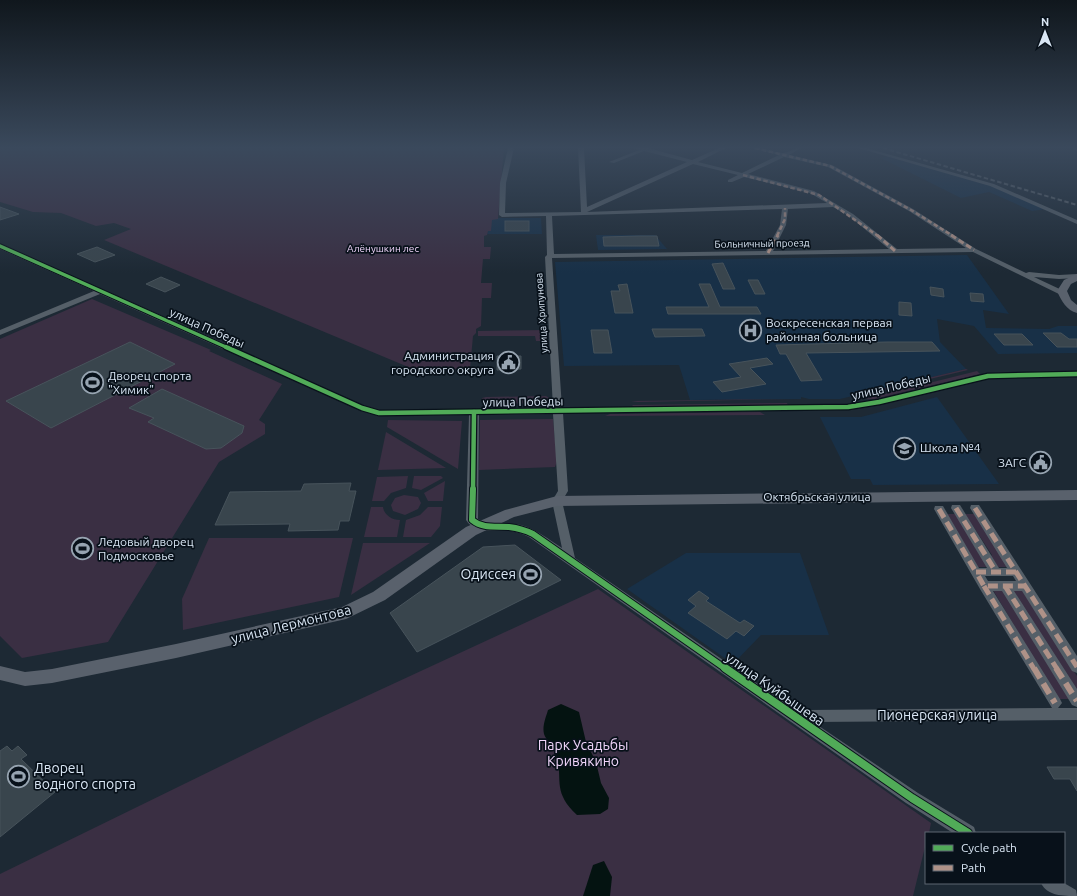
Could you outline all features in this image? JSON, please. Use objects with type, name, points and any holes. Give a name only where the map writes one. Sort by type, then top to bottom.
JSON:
[{"type":"main road","points":[[1077,277],[1070,279],[1062,288],[1063,294],[1077,310]]},
{"type":"main road","name":"Октябрьская улица","points":[[557,501],[654,498],[1077,494]]},
{"type":"main road","name":"улица Лермонтова","points":[[0,673],[15,678],[24,679],[52,676],[168,653],[346,613],[379,596],[480,526],[510,513],[557,501]]},
{"type":"street","points":[[503,190],[502,215],[833,206]]},
{"type":"street","points":[[583,190],[584,212]]},
{"type":"street","points":[[584,212],[631,190]]},
{"type":"street","points":[[803,190],[812,192],[824,198],[833,206],[861,223],[895,251]]},
{"type":"street","points":[[874,190],[911,210],[974,250],[1063,294]]},
{"type":"street","points":[[1003,190],[1077,222]]},
{"type":"street","points":[[768,253],[784,222],[786,216],[785,208]]},
{"type":"street","name":"улица Хрипунова","points":[[549,214],[551,256],[548,257],[558,411]]},
{"type":"street","name":"улица Победы","points":[[0,246],[373,412],[848,407],[879,402],[988,376],[1077,374]]},
{"type":"street","name":"Больничный проезд","points":[[551,256],[974,250]]},
{"type":"street","points":[[1020,272],[1050,277],[1077,277]]},
{"type":"street","points":[[0,333],[100,291]]},
{"type":"street","points":[[558,411],[564,491],[557,501],[570,560]]},
{"type":"street","points":[[474,412],[472,520],[480,526]]},
{"type":"street","points":[[956,508],[996,572]]},
{"type":"street","points":[[975,508],[1077,668]]},
{"type":"street","points":[[939,509],[1055,703]]},
{"type":"street","name":"улица Куйбышева","points":[[480,526],[524,530],[533,534],[800,722],[912,798],[966,832]]},
{"type":"street","points":[[976,572],[1016,572]]},
{"type":"street","points":[[984,586],[1025,586]]},
{"type":"street","points":[[1005,586],[1077,701]]},
{"type":"street","name":"Пионерская улица","points":[[800,722],[807,716],[1077,714]]},
{"type":"street","points":[[1051,884],[1070,896]]},
{"type":"shaded area","points":[[945,190],[1001,190],[1046,209],[1032,211],[989,192],[961,198]]},
{"type":"shaded area","points":[[498,218],[541,218],[542,234],[487,234],[489,220]]},
{"type":"shaded area","points":[[596,235],[655,235],[667,249],[598,250]]},
{"type":"shaded area","name":"Воскресенская первая районная больница","points":[[967,255],[1009,314],[983,310],[986,328],[1049,329],[1058,326],[1077,326],[1077,353],[998,354],[974,326],[937,319],[940,342],[966,369],[840,399],[809,399],[801,397],[801,399],[690,400],[679,365],[564,366],[555,262]]},
{"type":"shaded area","name":"Школа №4","points":[[937,397],[999,484],[873,485],[870,479],[851,479],[820,417],[861,417]]},
{"type":"shaded area","points":[[686,553],[800,553],[829,635],[761,635],[733,664],[627,589]]},
{"type":"shaded area","points":[[561,704],[579,712],[586,742],[596,762],[601,783],[609,798],[608,809],[600,814],[577,815],[568,806],[563,798],[557,759],[553,748],[544,734],[544,722],[548,710]]},
{"type":"shaded area","points":[[604,861],[612,877],[610,896],[583,896],[593,865]]},
{"type":"green space","name":"Алёнушкин лес","points":[[0,190],[500,190],[498,219],[492,220],[491,231],[488,231],[487,235],[484,236],[484,247],[491,247],[490,259],[483,259],[481,283],[492,283],[491,298],[482,298],[481,326],[476,329],[476,333],[473,336],[470,369],[413,369],[104,240],[131,229],[114,223],[96,226],[61,213],[33,212],[0,202]]},
{"type":"green space","name":"Ледовый дворец Подмосковье","points":[[92,299],[211,350],[209,351],[282,384],[259,420],[265,424],[265,434],[219,462],[108,642],[22,658],[0,636],[0,339]]},
{"type":"green space","points":[[547,330],[547,339],[544,341],[536,341],[535,336],[478,336],[478,331]]},
{"type":"green space","points":[[966,369],[968,370],[862,395],[856,395]]},
{"type":"green space","points":[[977,371],[980,374],[874,399],[865,399]]},
{"type":"green space","points":[[546,396],[551,399],[552,403],[482,404],[482,398],[486,397]]},
{"type":"green space","points":[[792,399],[638,402],[631,401]]},
{"type":"green space","points":[[787,403],[788,405],[634,407],[632,405]]},
{"type":"green space","points":[[760,412],[765,415],[605,416],[610,414]]},
{"type":"green space","points":[[553,419],[557,461],[555,467],[479,470],[480,420]]},
{"type":"green space","points":[[388,420],[462,421],[458,469],[387,427]]},
{"type":"green space","points":[[386,432],[446,468],[378,470]]},
{"type":"green space","points":[[408,476],[406,488],[391,493],[384,501],[372,501],[377,477]]},
{"type":"green space","points":[[414,476],[441,476],[443,478],[421,490],[412,488]]},
{"type":"green space","points":[[445,481],[443,501],[428,501],[424,493]]},
{"type":"green space","points":[[404,495],[418,497],[421,503],[418,509],[405,515],[393,511],[391,505],[395,498]]},
{"type":"green space","points":[[371,507],[383,507],[389,516],[400,520],[397,537],[364,537]]},
{"type":"green space","points":[[428,507],[442,507],[440,526],[431,537],[403,537],[406,520],[420,515]]},
{"type":"green space","points":[[946,514],[956,514],[988,567],[977,567]]},
{"type":"green space","points":[[965,514],[975,514],[1008,567],[998,567],[991,556],[992,555]]},
{"type":"green space","points":[[209,538],[353,538],[339,597],[183,630],[182,599]]},
{"type":"green space","points":[[363,543],[430,543],[351,595]]},
{"type":"green space","name":"Парк Усадьбы Кривякино","points":[[598,589],[931,823],[929,832],[925,832],[925,847],[913,896],[0,896],[0,874],[315,720]]},
{"type":"green space","points":[[1002,589],[1069,699],[1058,699],[993,590]]},
{"type":"green space","points":[[1012,590],[1022,590],[1077,676],[1077,694]]},
{"type":"building","points":[[0,207],[19,214],[0,220]]},
{"type":"building","points":[[505,221],[529,221],[529,231],[505,231]]},
{"type":"building","points":[[657,236],[659,246],[604,246],[603,237]]},
{"type":"building","points":[[97,247],[115,255],[95,262],[77,254]]},
{"type":"building","points":[[723,263],[735,289],[723,289],[712,264]]},
{"type":"building","points":[[161,277],[180,285],[165,292],[146,284]]},
{"type":"building","points":[[748,280],[758,280],[765,294],[755,294]]},
{"type":"building","points":[[627,284],[633,313],[615,313],[611,291],[620,291],[618,285]]},
{"type":"building","points":[[699,284],[710,284],[720,307],[757,307],[761,314],[668,314],[666,307],[709,307]]},
{"type":"building","points":[[930,287],[943,289],[944,297],[931,295]]},
{"type":"building","points":[[970,293],[983,294],[984,302],[971,301]]},
{"type":"building","points":[[899,302],[911,303],[912,316],[899,315]]},
{"type":"building","points":[[652,329],[702,329],[705,336],[655,337]]},
{"type":"building","points":[[591,330],[608,330],[612,353],[594,353]]},
{"type":"building","points":[[1043,333],[1061,333],[1069,339],[1077,339],[1077,347],[1057,347]]},
{"type":"building","points":[[994,334],[1022,334],[1033,345],[1004,345]]},
{"type":"building","name":"Дворец спорта \"Химик\"","points":[[130,342],[175,364],[51,428],[6,401]]},
{"type":"building","points":[[932,342],[940,351],[806,353],[822,380],[801,381],[786,354],[780,354],[776,345]]},
{"type":"building","name":"Администрация городского округа","points":[[505,352],[514,352],[514,356],[521,356],[521,369],[497,370],[497,356],[505,356]]},
{"type":"building","points":[[767,358],[773,364],[750,368],[766,384],[722,392],[713,382],[741,377],[729,364]]},
{"type":"building","points":[[162,389],[244,426],[242,433],[221,448],[206,449],[148,422],[154,418],[129,408]]},
{"type":"building","points":[[351,483],[349,491],[356,491],[349,521],[340,521],[338,530],[288,531],[290,524],[215,525],[230,492],[301,491],[304,484]]},
{"type":"building","points":[[515,545],[561,580],[417,652],[390,613],[483,547]]},
{"type":"building","points":[[699,591],[709,598],[706,601],[740,623],[744,620],[754,626],[744,636],[736,631],[727,639],[688,613],[696,606],[688,600]]},
{"type":"building","name":"Дворец водного спорта","points":[[7,746],[12,751],[18,746],[27,755],[21,759],[55,792],[0,837],[0,751]]},
{"type":"building","points":[[1047,767],[1077,767],[1077,791],[1070,779],[1054,779]]},
{"type":"railway","points":[[1025,190],[1077,205]]},
{"type":"marked path","points":[[799,190],[819,195],[871,230],[895,251]]},
{"type":"marked path","points":[[874,190],[911,210],[974,250]]},
{"type":"marked path","points":[[768,253],[783,225],[786,214],[785,208]]},
{"type":"marked path","points":[[956,508],[996,572]]},
{"type":"marked path","points":[[975,508],[1077,667]]},
{"type":"marked path","points":[[939,509],[976,572]]},
{"type":"marked path","points":[[1016,572],[976,572],[984,586],[1025,586]]},
{"type":"marked path","points":[[984,586],[1055,703]]},
{"type":"marked path","points":[[1005,586],[1077,701]]},
{"type":"cycle path","points":[[0,246],[362,408],[379,413],[848,407],[879,402],[988,376],[1077,374]]},
{"type":"cycle path","points":[[474,412],[472,520],[480,525],[489,527],[512,527],[533,534],[800,721],[912,798],[966,832]]},
{"type":"place","name":"Воскресенская первая районная больница","points":[[750,330]]},
{"type":"place","name":"Администрация городского округа","points":[[509,363]]},
{"type":"place","name":"Дворец спорта \"Химик\"","points":[[92,383]]},
{"type":"place","name":"Школа №4","points":[[905,448]]},
{"type":"place","name":"ЗАГС","points":[[1041,463]]},
{"type":"place","name":"Ледовый дворец Подмосковье","points":[[82,549]]},
{"type":"place","name":"Одиссея","points":[[531,574]]},
{"type":"place","name":"Дворец водного спорта","points":[[19,776]]}]
